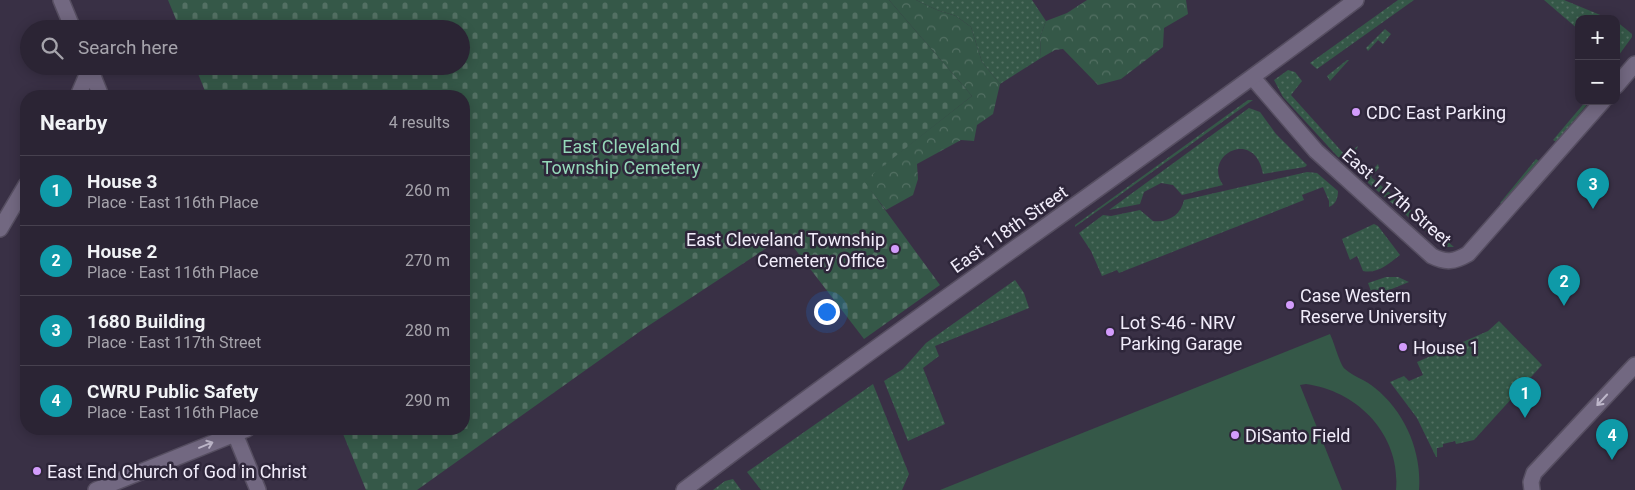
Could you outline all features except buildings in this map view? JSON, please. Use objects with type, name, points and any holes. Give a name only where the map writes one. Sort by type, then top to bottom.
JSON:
[{"type":"street","points":[[61,0],[69,20]]},
{"type":"street","name":"East 118th Street","points":[[684,490],[1005,253],[1253,78],[1356,0]]},
{"type":"street","points":[[1620,81],[1635,64]]},
{"type":"street","points":[[80,90],[86,75]]},
{"type":"street","points":[[92,75],[99,90]]},
{"type":"street","name":"East 117th Street","points":[[1253,78],[1316,151],[1432,256],[1444,262],[1456,261],[1468,254],[1599,105]]},
{"type":"street","points":[[0,229],[20,195]]},
{"type":"street","points":[[1532,490],[1531,482],[1534,473],[1635,365]]},
{"type":"street","points":[[96,490],[226,435]]},
{"type":"street","points":[[240,435],[258,490]]},
{"type":"green space","name":"East Cleveland Township Cemetery","points":[[168,0],[889,0],[972,96],[864,181],[940,285],[864,339],[785,236],[642,330],[417,490],[366,490],[343,435],[470,435],[470,90],[205,90],[199,75],[470,75],[470,20],[176,20]]},
{"type":"green space","points":[[889,0],[916,0],[956,16],[971,27],[982,62],[1000,84],[993,114],[977,125],[974,141],[961,140],[917,164],[918,179],[913,195],[886,210],[863,181],[972,96]]},
{"type":"green space","points":[[916,0],[1032,0],[1046,21],[1040,37],[1041,58],[1000,84],[982,62],[971,27],[956,16]]},
{"type":"green space","points":[[1087,0],[1186,0],[1188,14],[1164,28],[1163,47],[1121,79],[1098,85],[1063,49],[1055,50],[1041,58],[1040,37],[1046,21],[1067,13]]},
{"type":"green space","points":[[1398,0],[1414,0],[1317,69],[1310,63]]},
{"type":"green space","points":[[1544,0],[1564,0],[1600,15],[1575,15],[1575,27]]},
{"type":"green space","points":[[1620,24],[1632,34],[1632,37],[1620,54]]},
{"type":"green space","points":[[1385,29],[1391,34],[1383,44],[1378,40],[1368,51],[1366,48]]},
{"type":"green space","points":[[1349,60],[1330,81],[1327,76]]},
{"type":"green space","points":[[1288,70],[1295,72],[1302,81],[1291,95],[1345,155],[1358,146],[1351,162],[1347,163],[1337,156],[1283,97],[1274,80]]},
{"type":"green space","points":[[1248,100],[1253,100],[1075,227],[1075,225]]},
{"type":"green space","points":[[1583,105],[1587,105],[1556,142],[1553,140]]},
{"type":"green space","points":[[1249,108],[1260,112],[1276,134],[1307,165],[1305,167],[1263,174],[1258,160],[1250,152],[1241,149],[1232,151],[1224,156],[1219,164],[1218,174],[1223,185],[1182,195],[1173,185],[1161,183],[1144,192],[1140,204],[1109,210]]},
{"type":"green space","points":[[1536,159],[1539,161],[1502,205],[1500,203]]},
{"type":"green space","points":[[1378,164],[1379,168],[1371,177],[1454,247],[1444,247],[1368,183],[1367,176]]},
{"type":"green space","points":[[1307,172],[1317,173],[1338,191],[1338,196],[1331,206],[1329,207],[1329,201],[1323,187],[1302,195],[1304,200],[1119,273],[1117,270],[1102,276],[1091,251],[1079,233],[1103,215],[1111,216],[1140,210],[1153,221],[1164,221],[1177,214],[1184,200]]},
{"type":"green space","points":[[1374,224],[1378,226],[1400,255],[1378,270],[1368,272],[1363,271],[1357,256],[1350,260],[1342,239]]},
{"type":"green space","points":[[1386,277],[1398,277],[1409,282],[1357,303],[1356,300],[1372,294],[1368,283]]},
{"type":"green space","points":[[1015,280],[1024,293],[1029,308],[935,346],[939,356],[923,368],[945,424],[908,441],[884,381],[903,369],[926,343]]},
{"type":"green space","points":[[1499,321],[1542,365],[1474,440],[1456,444],[1455,441],[1443,444],[1443,447],[1437,448],[1436,457],[1417,418],[1390,382],[1404,376],[1409,381],[1423,375],[1417,362],[1488,331]]},
{"type":"green space","points":[[1330,334],[1345,369],[1375,388],[1386,398],[1403,421],[1418,461],[1419,490],[1396,490],[1396,470],[1391,451],[1383,434],[1359,406],[1325,388],[1306,384],[1300,385],[1342,490],[940,490]]},
{"type":"green space","points":[[873,384],[909,474],[902,490],[761,490],[747,472]]},
{"type":"green space","points":[[733,479],[741,490],[713,490],[725,481]]},
{"type":"place","name":"CDC East Parking","points":[[1356,112]]},
{"type":"place","name":"1680 Building","points":[[1593,209]]},
{"type":"place","name":"East Cleveland Township Cemetery Office","points":[[895,249]]},
{"type":"place","name":"Case Western Reserve University","points":[[1290,305]]},
{"type":"place","name":"House 2","points":[[1564,306]]},
{"type":"place","name":"Lot S-46 - NRV Parking Garage","points":[[1110,332]]},
{"type":"place","name":"House 1","points":[[1403,347]]},
{"type":"place","name":"House 3","points":[[1525,418]]},
{"type":"place","name":"DiSanto Field","points":[[1235,435]]},
{"type":"place","name":"CWRU Public Safety","points":[[1612,460]]},
{"type":"place","name":"East End Church of God in Christ","points":[[37,471]]}]
